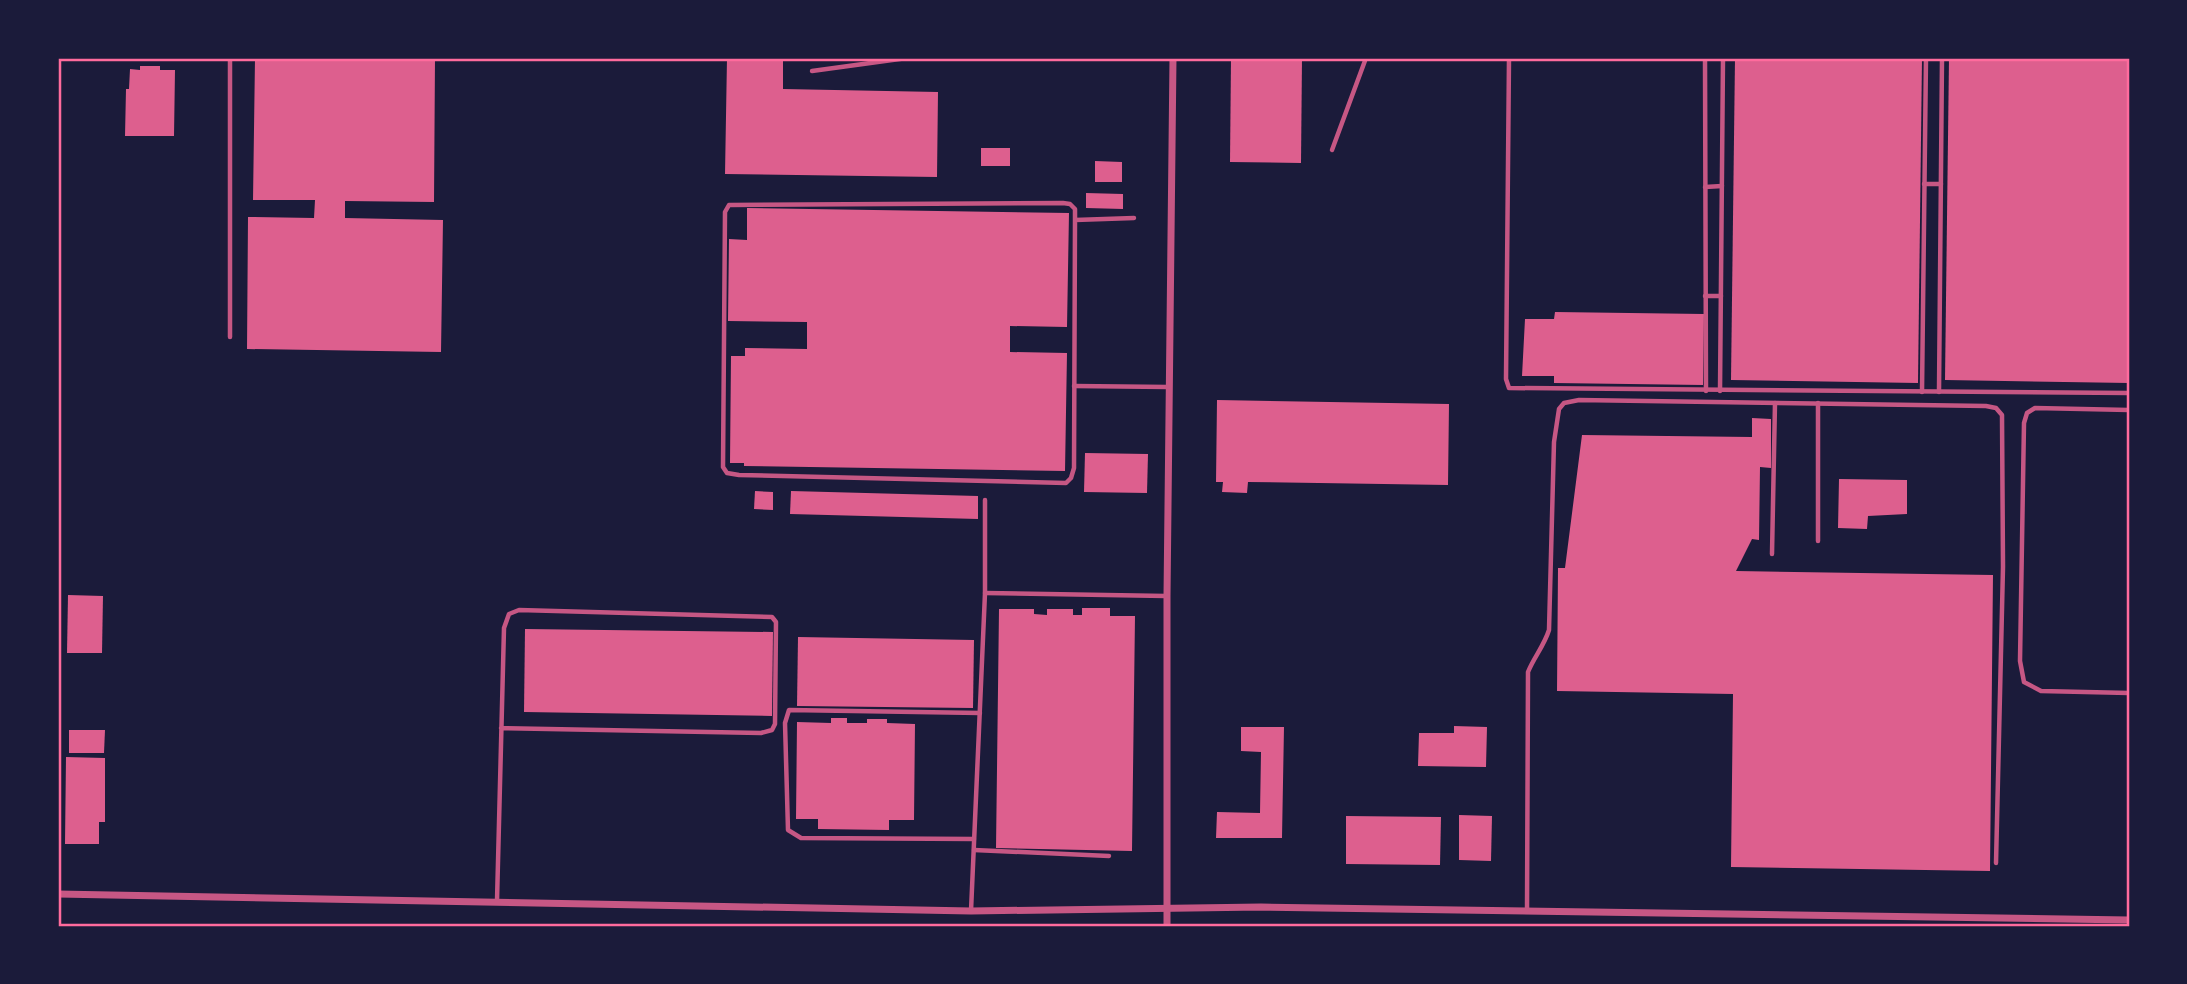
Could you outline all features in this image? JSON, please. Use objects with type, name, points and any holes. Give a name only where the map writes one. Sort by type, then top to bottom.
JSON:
[{"type":"street","points":[[1167,926],[1167,596],[1173,58]]},
{"type":"street","points":[[58,894],[971,911],[1261,907],[2129,920]]},
{"type":"lane","points":[[230,58],[230,337]]},
{"type":"lane","points":[[812,71],[907,58]]},
{"type":"lane","points":[[1332,150],[1366,58]]},
{"type":"lane","points":[[1509,58],[1506,379],[1510,388],[2129,393]]},
{"type":"lane","points":[[1705,58],[1706,391]]},
{"type":"lane","points":[[1720,391],[1723,58]]},
{"type":"lane","points":[[1922,392],[1926,58]]},
{"type":"lane","points":[[1939,393],[1942,58]]},
{"type":"lane","points":[[1924,184],[1941,184]]},
{"type":"lane","points":[[1705,187],[1722,186]]},
{"type":"lane","points":[[1063,203],[1070,204],[1075,209],[1075,219],[1074,468],[1066,483],[727,473],[723,467],[725,212],[729,205],[1063,203]]},
{"type":"lane","points":[[1075,219],[1134,218]]},
{"type":"lane","points":[[1705,296],[1721,296]]},
{"type":"lane","points":[[1074,386],[1169,387]]},
{"type":"lane","points":[[1527,912],[1528,672],[1549,630],[1554,442],[1559,409],[1564,403],[1579,400],[1996,408],[2002,415],[2003,567],[1996,863]]},
{"type":"lane","points":[[1772,554],[1775,403]]},
{"type":"lane","points":[[1818,403],[1818,541]]},
{"type":"lane","points":[[2129,410],[2035,408],[2027,412],[2024,424],[2020,661],[2024,682],[2041,691],[2129,693]]},
{"type":"lane","points":[[971,911],[985,593],[985,500]]},
{"type":"lane","points":[[985,593],[1167,596]]},
{"type":"lane","points":[[497,902],[501,728],[504,628],[509,614],[519,610],[772,617],[776,622],[775,724],[772,730],[761,733],[501,728]]},
{"type":"lane","points":[[974,839],[801,838],[792,834],[788,830],[785,723],[789,710],[980,713]]},
{"type":"lane","points":[[58,812],[58,849]]},
{"type":"lane","points":[[974,850],[1109,856]]},
{"type":"building","points":[[255,58],[435,58],[434,202],[345,201],[345,218],[443,220],[441,352],[247,349],[248,217],[314,218],[315,200],[253,200]]},
{"type":"building","points":[[727,58],[783,58],[783,89],[938,92],[937,177],[725,174]]},
{"type":"building","points":[[1231,58],[1302,58],[1301,163],[1230,162]]},
{"type":"building","points":[[1735,58],[1922,58],[1918,383],[1731,380]]},
{"type":"building","points":[[1949,58],[2129,58],[2129,383],[1945,380]]},
{"type":"building","points":[[140,66],[160,66],[160,70],[175,70],[174,136],[125,136],[126,89],[129,89],[130,69],[140,70]]},
{"type":"building","points":[[981,148],[1010,148],[1010,166],[981,166]]},
{"type":"building","points":[[1095,161],[1122,162],[1122,182],[1095,182]]},
{"type":"building","points":[[1086,193],[1123,194],[1123,209],[1086,208]]},
{"type":"building","points":[[747,208],[1069,213],[1067,327],[1010,326],[1010,352],[1067,353],[1065,471],[744,466],[744,463],[730,463],[731,356],[745,356],[745,348],[807,349],[807,322],[728,321],[729,239],[747,240]]},
{"type":"building","points":[[1555,312],[1704,314],[1703,385],[1554,383],[1554,376],[1522,376],[1525,319],[1554,319]]},
{"type":"building","points":[[1217,400],[1449,404],[1448,485],[1248,482],[1247,493],[1222,492],[1223,482],[1216,482]]},
{"type":"building","points":[[1752,418],[1771,419],[1771,468],[1760,467],[1759,540],[1752,539],[1736,571],[1993,575],[1990,871],[1731,867],[1733,694],[1557,691],[1558,568],[1565,568],[1582,435],[1752,437]]},
{"type":"building","points":[[1085,453],[1148,454],[1147,493],[1084,492]]},
{"type":"building","points":[[1839,479],[1907,480],[1907,514],[1868,516],[1867,529],[1838,528]]},
{"type":"building","points":[[755,491],[773,492],[773,510],[754,509]]},
{"type":"building","points":[[791,491],[978,496],[978,519],[790,514]]},
{"type":"building","points":[[68,595],[103,596],[102,653],[67,653]]},
{"type":"building","points":[[1082,608],[1110,608],[1110,616],[1135,616],[1132,851],[996,848],[999,609],[1034,609],[1034,614],[1047,615],[1047,609],[1073,609],[1073,615],[1082,615]]},
{"type":"building","points":[[525,629],[773,632],[772,716],[524,712]]},
{"type":"building","points":[[798,637],[974,640],[973,708],[797,706]]},
{"type":"building","points":[[831,718],[847,718],[847,723],[887,719],[887,723],[915,724],[914,820],[889,820],[889,830],[818,829],[818,819],[796,819],[797,722],[831,723]]},
{"type":"building","points":[[1454,726],[1487,727],[1486,767],[1418,766],[1419,733],[1454,733]]},
{"type":"building","points":[[1241,727],[1284,727],[1282,838],[1216,838],[1217,812],[1260,813],[1261,752],[1241,751]]},
{"type":"building","points":[[69,730],[105,730],[104,753],[69,753]]},
{"type":"building","points":[[66,757],[105,758],[105,822],[99,822],[99,844],[65,844]]},
{"type":"building","points":[[1459,815],[1492,816],[1491,861],[1459,860]]},
{"type":"building","points":[[1346,816],[1441,817],[1440,865],[1346,864]]}]
